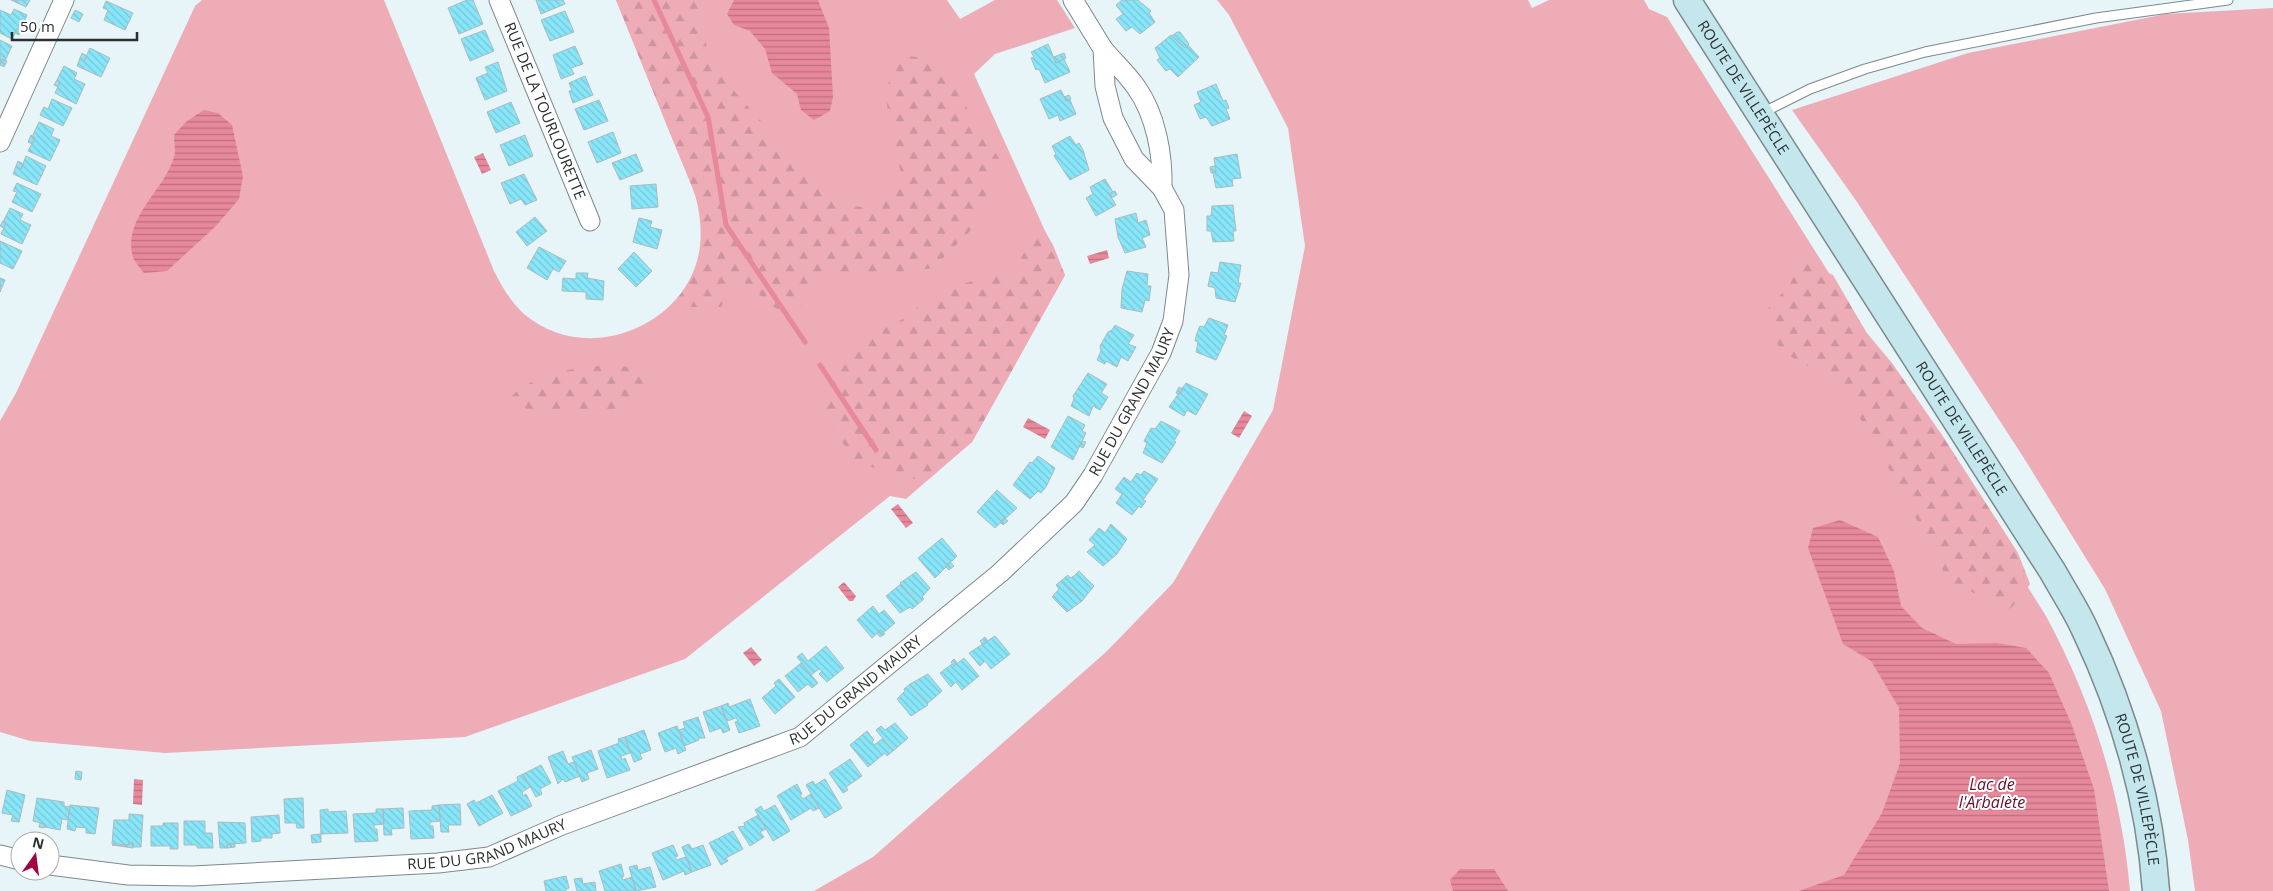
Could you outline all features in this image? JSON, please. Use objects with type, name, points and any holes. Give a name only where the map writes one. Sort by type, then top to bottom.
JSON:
[{"type":"main road","name":"ROUTE DE VILLEPÈCLE","points":[[1687,0],[2054,572],[2086,631],[2111,690],[2130,746],[2146,815],[2156,891]]},
{"type":"street","points":[[0,142],[64,0]]},
{"type":"street","name":"RUE DE LA TOURLOURETTE","points":[[499,0],[590,221]]},
{"type":"street","name":"RUE DU GRAND MAURY","points":[[60,866],[128,875],[193,876],[438,863],[489,857],[562,825],[800,737],[1021,554],[1074,503],[1094,475],[1161,353],[1173,321],[1179,275],[1174,210],[1162,188],[1134,159],[1113,118],[1105,86],[1103,49],[1073,0]]},
{"type":"street","points":[[1103,49],[1137,88],[1156,129],[1163,164],[1162,188]]},
{"type":"lane","points":[[1760,114],[1810,89],[1865,69],[1925,52],[2096,18],[2228,0]]},
{"type":"green space","points":[[202,0],[384,0],[500,283],[524,314],[550,330],[579,338],[608,337],[636,328],[661,313],[681,293],[696,267],[702,237],[696,197],[616,0],[947,0],[960,19],[995,0],[1057,0],[1075,28],[995,54],[974,74],[1065,275],[972,442],[906,499],[890,496],[685,659],[465,737],[165,753],[30,741],[0,732],[0,421],[16,393],[195,6]]},
{"type":"green space","points":[[616,0],[702,0],[699,18],[712,66],[791,155],[839,203],[876,210],[901,174],[885,95],[897,55],[936,59],[1000,160],[974,227],[933,268],[870,278],[821,271],[799,309],[784,315],[739,278],[721,307],[670,307],[689,282],[694,269],[700,242],[699,213],[696,197]]},
{"type":"green space","points":[[1217,0],[1528,0],[1532,8],[1549,0],[1644,0],[1649,9],[1667,17],[2046,616],[2077,681],[2102,749],[2120,819],[2130,891],[814,891],[873,857],[1106,652],[1173,583],[1273,410],[1305,246],[1288,128],[1229,15]]},
{"type":"green space","points":[[2273,8],[2273,891],[2195,891],[2188,840],[2161,711],[2105,589],[2022,455],[1857,202],[1792,110],[1968,53],[2166,14]]},
{"type":"green space","points":[[1042,226],[1053,245],[1065,275],[972,442],[922,481],[857,463],[818,408],[832,383],[857,348],[873,334],[907,317],[935,292],[976,280],[1001,268],[1015,277],[1022,256]]},
{"type":"green space","points":[[1808,264],[1833,275],[1866,332],[1892,363],[1942,435],[2018,553],[2030,584],[2010,609],[1949,582],[1902,492],[1837,378],[1821,364],[1803,366],[1779,347],[1765,321],[1770,304],[1786,290],[1801,265]]},
{"type":"green space","points":[[617,365],[638,369],[647,381],[621,409],[542,412],[519,406],[511,397],[533,381],[547,376],[575,369]]},
{"type":"water","points":[[734,0],[818,0],[829,28],[833,97],[830,111],[814,120],[801,110],[797,94],[772,73],[765,49],[750,31],[734,25],[727,14]]},
{"type":"water","points":[[204,110],[218,113],[232,125],[243,176],[239,199],[216,226],[167,271],[144,273],[132,254],[131,240],[134,227],[169,169],[175,155],[174,135],[187,121]]},
{"type":"water","points":[[483,153],[491,170],[482,174],[474,157]]},
{"type":"water","points":[[1107,250],[1109,258],[1090,264],[1087,256]]},
{"type":"water","points":[[1244,411],[1252,416],[1239,438],[1231,433]]},
{"type":"water","points":[[1028,418],[1050,430],[1045,439],[1023,427]]},
{"type":"water","points":[[898,504],[913,523],[906,528],[891,509]]},
{"type":"water","name":"Lac de l'Arbalète","points":[[1840,520],[1878,537],[1894,571],[1901,606],[1922,628],[1956,644],[1997,643],[2026,648],[2049,673],[2071,723],[2094,789],[2109,891],[1799,891],[1844,875],[1882,813],[1900,763],[1899,708],[1871,661],[1843,644],[1808,548],[1813,528]]},
{"type":"water","points":[[844,582],[856,596],[853,601],[849,601],[838,587]]},
{"type":"water","points":[[751,647],[762,660],[754,666],[743,653]]},
{"type":"water","points":[[134,779],[143,780],[142,805],[133,804]]},
{"type":"water","points":[[1460,869],[1494,869],[1508,891],[1453,891],[1450,880]]},
{"type":"building","points":[[11,0],[30,0],[26,7]]},
{"type":"building","points":[[467,0],[473,0],[483,24],[459,34],[448,8]]},
{"type":"building","points":[[536,0],[563,0],[565,4],[541,14]]},
{"type":"building","points":[[1122,0],[1138,0],[1151,11],[1149,13],[1155,22],[1140,34],[1132,27],[1126,31],[1116,19],[1123,14],[1116,5]]},
{"type":"building","points":[[106,1],[133,13],[125,30],[104,20],[108,10],[103,8]]},
{"type":"building","points":[[14,9],[27,15],[21,29],[18,28],[12,39],[0,33],[0,10],[11,15]]},
{"type":"building","points":[[75,10],[83,14],[79,22],[71,18]]},
{"type":"building","points":[[565,11],[574,32],[550,41],[541,20]]},
{"type":"building","points":[[18,28],[22,29],[19,35],[15,33]]},
{"type":"building","points":[[485,30],[494,51],[470,61],[461,39]]},
{"type":"building","points":[[1180,32],[1189,44],[1185,48],[1172,36]]},
{"type":"building","points":[[1171,35],[1185,48],[1188,45],[1199,57],[1178,77],[1170,69],[1166,71],[1157,60],[1160,58],[1155,48]]},
{"type":"building","points":[[0,40],[12,46],[5,61],[2,59],[0,64]]},
{"type":"building","points":[[1048,44],[1056,63],[1064,59],[1070,72],[1045,83],[1039,69],[1036,70],[1031,58],[1034,57],[1031,52]]},
{"type":"building","points":[[575,46],[583,64],[571,68],[574,74],[561,79],[553,55]]},
{"type":"building","points":[[90,48],[110,58],[101,77],[77,66],[80,58],[84,61]]},
{"type":"building","points":[[82,53],[87,56],[84,61],[80,58]]},
{"type":"building","points":[[1064,53],[1066,58],[1056,63],[1054,57]]},
{"type":"building","points":[[2,59],[7,61],[4,67],[0,65]]},
{"type":"building","points":[[498,62],[507,91],[485,100],[476,78],[488,73],[485,67]]},
{"type":"building","points":[[64,66],[77,73],[74,79],[85,84],[76,104],[55,93],[60,82],[57,80]]},
{"type":"building","points":[[585,76],[593,95],[573,103],[569,91],[572,90],[569,83]]},
{"type":"building","points":[[57,80],[60,82],[58,87],[54,85]]},
{"type":"building","points":[[1216,84],[1223,101],[1226,100],[1229,108],[1226,109],[1230,119],[1212,126],[1206,117],[1200,119],[1194,105],[1201,102],[1197,92]]},
{"type":"building","points":[[1061,90],[1066,101],[1070,100],[1076,114],[1060,121],[1058,115],[1049,119],[1040,99]]},
{"type":"building","points":[[1069,95],[1071,99],[1066,101],[1064,97]]},
{"type":"building","points":[[52,99],[72,108],[63,126],[40,115],[44,107],[48,109]]},
{"type":"building","points":[[599,100],[608,121],[584,130],[575,109]]},
{"type":"building","points":[[511,102],[520,123],[496,133],[487,112]]},
{"type":"building","points":[[39,122],[54,129],[51,136],[60,140],[50,161],[28,151],[35,138],[32,137]]},
{"type":"building","points":[[613,132],[621,153],[597,163],[588,142]]},
{"type":"building","points":[[31,135],[35,138],[32,144],[28,142]]},
{"type":"building","points":[[525,135],[533,156],[509,166],[500,145]]},
{"type":"building","points":[[1070,136],[1076,145],[1079,143],[1083,150],[1089,170],[1070,180],[1054,156],[1056,154],[1052,146]]},
{"type":"building","points":[[636,154],[643,171],[620,180],[612,163]]},
{"type":"building","points":[[1237,154],[1241,178],[1232,179],[1233,186],[1216,188],[1213,173],[1216,172],[1214,158]]},
{"type":"building","points":[[26,156],[46,166],[37,185],[13,174],[16,166],[21,169]]},
{"type":"building","points":[[18,161],[23,164],[21,169],[16,166]]},
{"type":"building","points":[[1215,166],[1216,172],[1211,173],[1210,167]]},
{"type":"building","points":[[524,174],[537,200],[525,205],[521,199],[510,204],[501,183]]},
{"type":"building","points":[[1105,179],[1113,192],[1109,194],[1116,205],[1096,216],[1086,198],[1093,194],[1090,187]]},
{"type":"building","points":[[17,183],[41,194],[32,212],[12,202],[17,192],[13,191]]},
{"type":"building","points":[[656,184],[658,207],[632,209],[630,186]]},
{"type":"building","points":[[1115,191],[1117,195],[1111,198],[1109,194]]},
{"type":"building","points":[[1233,205],[1236,231],[1233,231],[1234,241],[1213,242],[1211,231],[1207,231],[1207,216],[1211,216],[1212,206]]},
{"type":"building","points":[[10,208],[23,214],[20,220],[31,225],[22,244],[1,234],[6,223],[3,222]]},
{"type":"building","points":[[1136,213],[1138,223],[1146,220],[1150,235],[1142,238],[1146,247],[1125,253],[1118,237],[1115,219]]},
{"type":"building","points":[[535,217],[547,231],[527,246],[516,232]]},
{"type":"building","points":[[639,218],[652,221],[650,227],[662,230],[657,249],[633,242]]},
{"type":"building","points":[[3,221],[6,223],[4,228],[0,226]]},
{"type":"building","points":[[0,241],[22,251],[13,269],[0,263]]},
{"type":"building","points":[[539,247],[566,261],[559,272],[553,269],[547,280],[527,268]]},
{"type":"building","points":[[634,252],[652,271],[636,287],[618,269]]},
{"type":"building","points":[[1220,262],[1241,265],[1238,283],[1241,283],[1235,302],[1216,298],[1215,288],[1208,286],[1211,272],[1218,273]]},
{"type":"building","points":[[1127,271],[1148,274],[1147,286],[1151,286],[1149,301],[1145,300],[1142,312],[1121,308],[1122,289]]},
{"type":"building","points":[[576,273],[588,273],[587,278],[604,281],[603,300],[586,299],[586,292],[562,291],[563,278],[576,279]]},
{"type":"building","points":[[0,278],[5,280],[0,292]]},
{"type":"building","points":[[1209,318],[1228,325],[1224,335],[1227,336],[1216,360],[1196,352],[1198,342],[1195,341],[1197,333],[1200,326],[1204,327]]},
{"type":"building","points":[[1115,325],[1134,335],[1128,344],[1136,347],[1128,361],[1121,357],[1117,367],[1106,361],[1105,364],[1097,360],[1101,351],[1100,346],[1108,332]]},
{"type":"building","points":[[1088,373],[1107,384],[1101,393],[1108,397],[1100,410],[1093,406],[1089,416],[1071,406],[1074,399],[1073,396]]},
{"type":"building","points":[[1186,383],[1208,394],[1196,415],[1187,410],[1184,416],[1169,407]]},
{"type":"building","points":[[1179,387],[1183,389],[1180,395],[1176,393]]},
{"type":"building","points":[[1068,416],[1085,425],[1082,431],[1086,433],[1073,460],[1051,447]]},
{"type":"building","points":[[1161,421],[1180,431],[1174,441],[1176,442],[1162,463],[1143,453],[1147,443],[1144,441],[1151,428],[1155,429]]},
{"type":"building","points":[[1082,441],[1086,442],[1083,448],[1079,446]]},
{"type":"building","points":[[1038,456],[1055,468],[1046,487],[1041,493],[1038,491],[1030,499],[1013,485],[1030,462],[1032,463]]},
{"type":"building","points":[[1144,471],[1158,479],[1143,500],[1146,501],[1141,508],[1139,506],[1132,515],[1116,503],[1122,494],[1115,489],[1124,477],[1131,482],[1137,473],[1141,475]]},
{"type":"building","points":[[997,490],[1017,508],[995,528],[977,512]]},
{"type":"building","points":[[1004,518],[1008,521],[1003,525],[1000,522]]},
{"type":"building","points":[[1111,524],[1127,539],[1117,554],[1103,566],[1087,552],[1095,545],[1089,540],[1099,528],[1105,533]]},
{"type":"building","points":[[942,538],[957,556],[935,578],[918,558]]},
{"type":"building","points":[[950,562],[954,566],[949,570],[945,566]]},
{"type":"building","points":[[1079,571],[1094,586],[1082,601],[1062,580],[1068,575],[1070,578],[1074,576]]},
{"type":"building","points":[[916,572],[930,588],[922,597],[924,599],[918,604],[900,583]]},
{"type":"building","points":[[1062,580],[1082,601],[1067,612],[1052,597],[1059,589],[1056,585]]},
{"type":"building","points":[[901,584],[918,604],[912,609],[910,607],[900,613],[886,596]]},
{"type":"building","points":[[873,606],[879,614],[884,610],[895,623],[883,633],[881,630],[872,638],[857,620]]},
{"type":"building","points":[[881,630],[885,634],[880,637],[877,633]]},
{"type":"building","points":[[995,636],[1010,654],[991,669],[985,661],[980,666],[969,653]]},
{"type":"building","points":[[985,637],[988,641],[983,645],[980,641]]},
{"type":"building","points":[[826,646],[844,668],[827,682],[819,674],[822,671],[819,669],[811,675],[797,657],[802,653],[808,661]]},
{"type":"building","points":[[964,658],[979,676],[962,690],[956,682],[951,687],[940,673]]},
{"type":"building","points":[[954,659],[957,663],[954,666],[951,662]]},
{"type":"building","points":[[801,663],[818,683],[812,688],[808,684],[798,692],[785,676]]},
{"type":"building","points":[[928,674],[942,691],[927,704],[910,684]]},
{"type":"building","points":[[779,679],[795,697],[775,714],[762,698],[776,686],[774,683]]},
{"type":"building","points":[[910,684],[928,705],[911,716],[897,699]]},
{"type":"building","points":[[750,699],[760,726],[739,733],[735,722],[738,721],[736,718],[727,721],[721,706],[728,703],[729,707]]},
{"type":"building","points":[[721,706],[730,730],[723,733],[721,728],[710,732],[703,712]]},
{"type":"building","points":[[698,717],[705,738],[698,738],[699,740],[684,746],[679,730],[685,728],[683,722]]},
{"type":"building","points":[[895,723],[908,738],[893,751],[876,730],[881,726],[885,730]]},
{"type":"building","points":[[677,726],[686,750],[678,754],[676,748],[665,752],[658,733]]},
{"type":"building","points":[[644,730],[651,750],[640,754],[642,759],[634,762],[625,737]]},
{"type":"building","points":[[867,731],[874,740],[872,742],[874,745],[882,739],[893,751],[887,756],[885,753],[868,767],[850,745]]},
{"type":"building","points":[[625,737],[630,753],[621,756],[622,760],[625,758],[630,770],[607,778],[598,751],[619,743],[618,739]]},
{"type":"building","points":[[591,750],[598,769],[587,773],[589,779],[582,782],[572,757]]},
{"type":"building","points":[[563,751],[568,764],[574,762],[580,776],[565,782],[563,779],[558,784],[548,757]]},
{"type":"building","points":[[850,759],[862,776],[846,787],[848,790],[843,793],[829,773]]},
{"type":"building","points":[[541,765],[551,783],[540,789],[542,794],[536,797],[523,774]]},
{"type":"building","points":[[76,771],[82,772],[81,780],[75,779]]},
{"type":"building","points":[[523,774],[530,787],[522,792],[523,796],[526,794],[532,806],[511,816],[498,791],[518,781],[517,777]]},
{"type":"building","points":[[825,779],[842,808],[825,818],[806,785],[813,781],[815,785]]},
{"type":"building","points":[[797,784],[803,799],[811,794],[819,808],[813,811],[811,808],[791,820],[777,796]]},
{"type":"building","points":[[7,790],[25,795],[19,822],[11,821],[13,815],[2,813]]},
{"type":"building","points":[[492,795],[503,813],[479,826],[467,804],[474,800],[476,803]]},
{"type":"building","points":[[37,798],[64,802],[64,806],[70,807],[68,820],[62,819],[60,830],[45,827],[45,824],[33,821]]},
{"type":"building","points":[[303,798],[304,828],[297,828],[296,823],[285,823],[284,799]]},
{"type":"building","points":[[460,804],[461,825],[448,825],[449,832],[441,832],[439,805]]},
{"type":"building","points":[[70,805],[99,808],[95,834],[86,833],[86,828],[76,827],[75,831],[67,829]]},
{"type":"building","points":[[439,805],[440,821],[430,822],[430,826],[433,826],[434,838],[411,839],[409,811],[432,810],[432,806]]},
{"type":"building","points":[[775,805],[790,831],[773,841],[755,810],[761,806],[764,811]]},
{"type":"building","points":[[403,808],[404,828],[391,829],[392,835],[384,835],[383,809]]},
{"type":"building","points":[[328,809],[328,812],[346,811],[348,833],[321,834],[320,810]]},
{"type":"building","points":[[376,809],[383,809],[384,824],[374,825],[374,829],[377,829],[378,841],[355,842],[353,814],[376,813]]},
{"type":"building","points":[[129,814],[143,815],[141,847],[133,847],[133,843],[129,842],[129,845],[112,844],[114,820],[129,820]]},
{"type":"building","points":[[279,815],[280,833],[272,834],[272,838],[261,838],[261,841],[252,842],[251,817]]},
{"type":"building","points":[[758,815],[766,829],[760,832],[764,837],[750,846],[738,827],[745,826],[744,823]]},
{"type":"building","points":[[184,821],[205,821],[205,833],[212,833],[213,848],[197,848],[197,845],[184,845]]},
{"type":"building","points":[[218,822],[245,823],[246,843],[227,844],[227,848],[220,848]]},
{"type":"building","points":[[40,823],[45,824],[44,828],[39,827]]},
{"type":"building","points":[[163,823],[178,823],[178,849],[170,849],[170,846],[151,846],[151,826],[163,826]]},
{"type":"building","points":[[733,831],[743,849],[726,858],[728,861],[721,865],[709,843]]},
{"type":"building","points":[[321,834],[321,842],[312,843],[311,835]]},
{"type":"building","points":[[129,842],[133,843],[133,848],[112,845],[129,845]]},
{"type":"building","points":[[227,844],[235,844],[235,847],[227,848]]},
{"type":"building","points":[[689,844],[692,849],[703,845],[711,865],[692,872],[682,847]]},
{"type":"building","points":[[673,845],[678,856],[675,857],[677,860],[686,857],[692,872],[685,875],[684,871],[663,880],[652,853]]},
{"type":"building","points":[[621,864],[623,880],[632,877],[636,891],[605,891],[599,871]]},
{"type":"building","points":[[637,865],[638,870],[650,867],[656,887],[636,891],[629,867]]},
{"type":"building","points":[[566,876],[569,888],[566,891],[546,891],[544,881]]},
{"type":"building","points":[[582,878],[583,884],[595,882],[596,891],[577,891],[574,879]]},
{"type":"waterway","points":[[654,0],[708,117],[726,225],[805,342]]},
{"type":"waterway","points":[[820,365],[876,450]]}]
